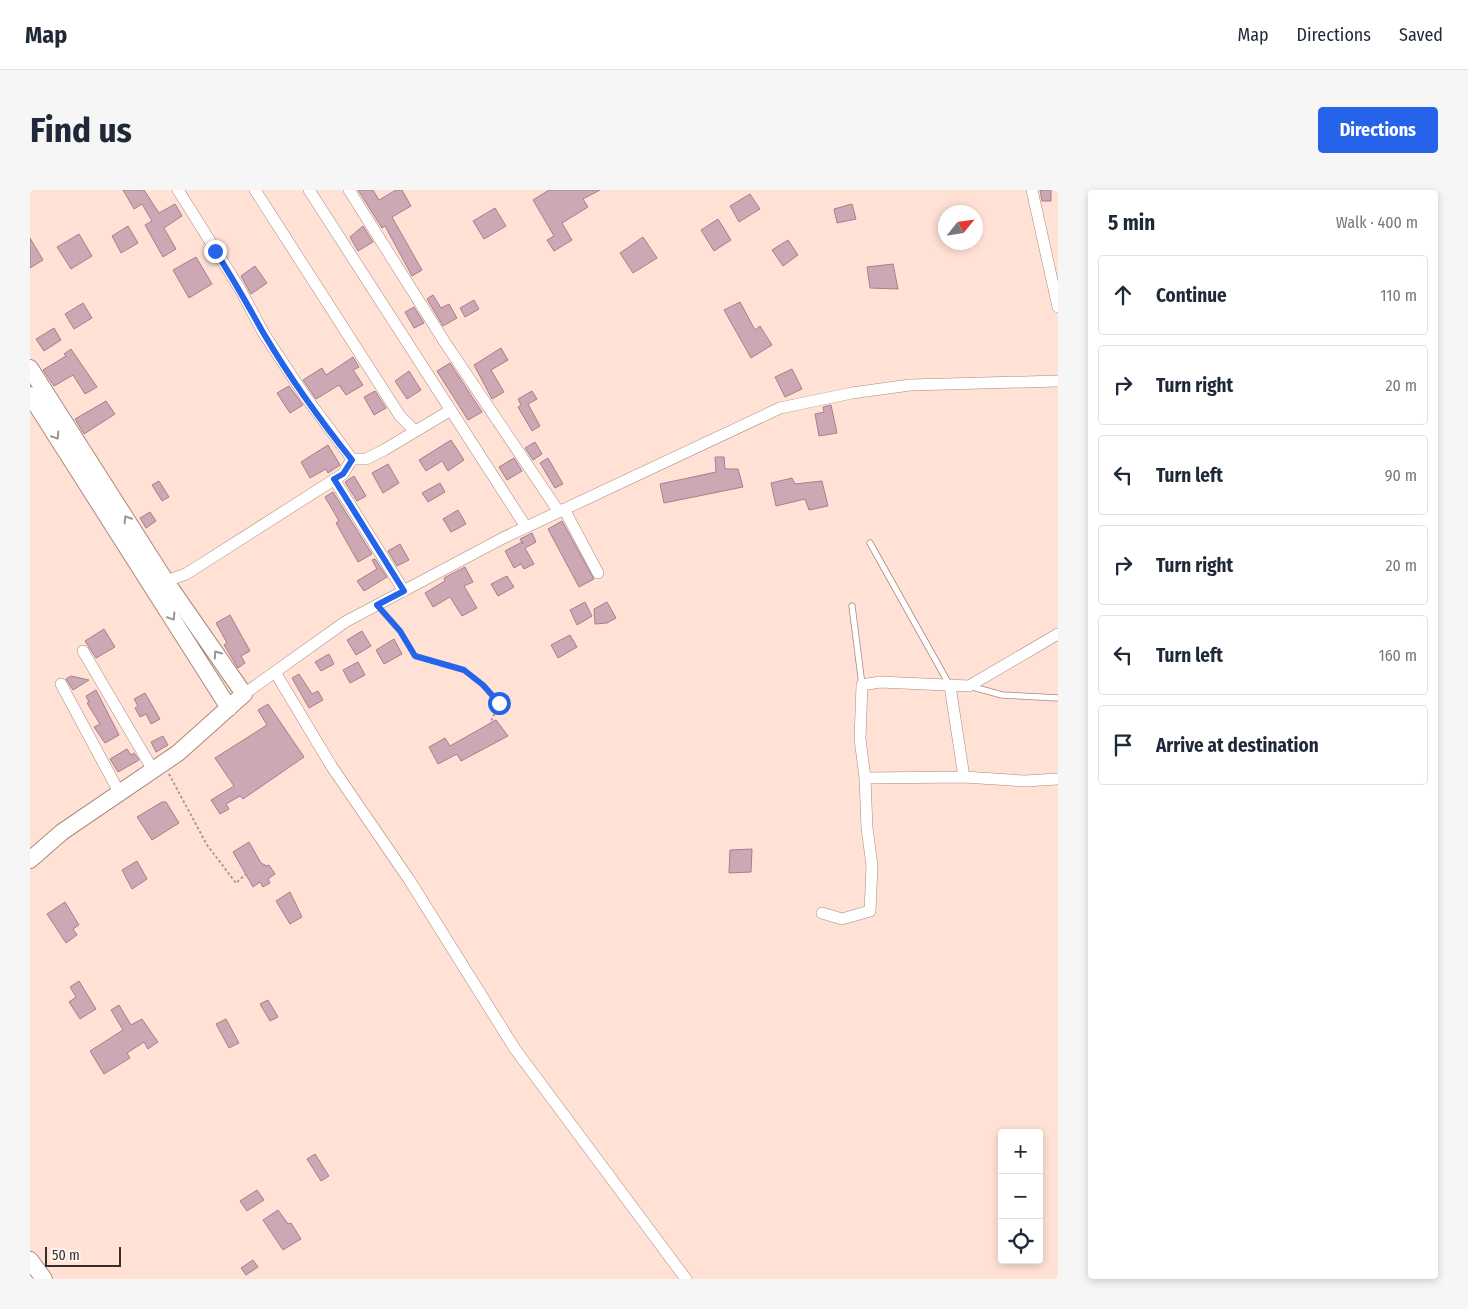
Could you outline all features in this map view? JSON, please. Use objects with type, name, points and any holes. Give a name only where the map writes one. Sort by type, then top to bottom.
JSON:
[{"type":"street","points":[[178,190],[240,289],[264,334],[305,396],[352,460]]},
{"type":"street","points":[[255,190],[400,416],[414,430]]},
{"type":"street","points":[[309,190],[526,527]]},
{"type":"street","points":[[349,190],[444,341],[561,510],[598,572]]},
{"type":"street","points":[[1032,190],[1058,307]]},
{"type":"street","points":[[30,368],[40,401],[160,584],[244,694]]},
{"type":"street","points":[[30,860],[62,832],[178,753],[244,694],[345,622],[561,510],[780,408],[852,393],[910,385],[1058,381]]},
{"type":"street","points":[[160,584],[186,574],[343,474],[352,460],[372,456],[451,410]]},
{"type":"street","points":[[334,479],[404,591]]},
{"type":"street","points":[[160,584],[229,708]]},
{"type":"street","points":[[822,913],[842,919],[870,911],[872,866],[860,739],[862,685],[880,682],[969,686],[1058,634]]},
{"type":"street","points":[[83,651],[157,767]]},
{"type":"street","points":[[275,672],[332,767],[410,881],[515,1049],[686,1279]]},
{"type":"street","points":[[60,684],[119,792]]},
{"type":"street","points":[[950,686],[964,777]]},
{"type":"street","points":[[865,778],[964,777],[1025,781],[1058,779]]},
{"type":"street","points":[[30,1260],[44,1279]]},
{"type":"lane","points":[[870,543],[950,686]]},
{"type":"lane","points":[[852,606],[862,685]]},
{"type":"lane","points":[[969,686],[1002,695],[1058,698]]},
{"type":"path","points":[[377,605],[400,631],[415,656],[464,670],[483,685],[499,703],[490,724]]},
{"type":"path","points":[[157,767],[172,780],[207,845],[228,874],[236,883],[246,874]]},
{"type":"building","points":[[123,190],[144,190],[159,213],[175,204],[182,216],[164,228],[176,249],[163,257],[145,225],[152,221],[142,204],[134,209]]},
{"type":"building","points":[[358,190],[373,190],[379,200],[396,190],[402,190],[411,206],[392,217],[422,270],[412,276],[385,226],[382,228]]},
{"type":"building","points":[[549,190],[600,190],[583,199],[588,207],[562,223],[572,240],[554,251],[547,240],[554,236],[533,200]]},
{"type":"building","points":[[1040,190],[1051,190],[1051,201],[1042,201]]},
{"type":"building","points":[[750,194],[760,209],[739,222],[730,206]]},
{"type":"building","points":[[852,204],[856,219],[837,223],[834,209]]},
{"type":"building","points":[[495,208],[506,226],[484,239],[473,221]]},
{"type":"building","points":[[718,219],[731,240],[714,251],[701,230]]},
{"type":"building","points":[[128,226],[138,243],[121,253],[112,236]]},
{"type":"building","points":[[363,226],[373,242],[358,251],[350,237]]},
{"type":"building","points":[[79,234],[92,256],[71,269],[57,247]]},
{"type":"building","points":[[643,237],[657,258],[633,273],[620,253]]},
{"type":"building","points":[[30,238],[43,260],[30,268]]},
{"type":"building","points":[[788,240],[798,255],[783,266],[772,250]]},
{"type":"building","points":[[196,257],[212,284],[189,298],[173,270]]},
{"type":"building","points":[[893,264],[898,289],[870,288],[867,267]]},
{"type":"building","points":[[255,266],[267,283],[251,294],[241,276]]},
{"type":"building","points":[[433,295],[441,308],[449,304],[457,318],[443,326],[427,299]]},
{"type":"building","points":[[474,300],[479,309],[465,317],[460,308]]},
{"type":"building","points":[[740,302],[755,330],[760,326],[772,345],[751,358],[724,310]]},
{"type":"building","points":[[83,303],[92,318],[74,329],[65,314]]},
{"type":"building","points":[[414,307],[424,323],[414,328],[405,312]]},
{"type":"building","points":[[54,328],[61,340],[44,351],[36,339]]},
{"type":"building","points":[[501,348],[508,360],[491,370],[504,392],[492,399],[474,365]]},
{"type":"building","points":[[71,349],[97,387],[85,394],[73,375],[54,386],[43,370],[66,356],[64,354]]},
{"type":"building","points":[[353,357],[359,367],[353,370],[363,385],[346,395],[339,385],[316,399],[303,380],[322,368],[326,375]]},
{"type":"building","points":[[450,363],[482,412],[468,420],[437,371]]},
{"type":"building","points":[[792,369],[802,389],[785,397],[775,377]]},
{"type":"building","points":[[409,371],[421,390],[407,399],[395,381]]},
{"type":"building","points":[[289,386],[303,405],[290,413],[277,393]]},
{"type":"building","points":[[375,391],[386,408],[374,415],[364,397]]},
{"type":"building","points":[[532,391],[537,399],[528,404],[540,426],[532,431],[518,407],[521,405],[518,399]]},
{"type":"building","points":[[106,401],[115,414],[84,434],[75,419]]},
{"type":"building","points":[[831,405],[837,433],[819,436],[815,414],[824,412],[823,407]]},
{"type":"building","points":[[451,440],[464,460],[448,471],[442,461],[426,471],[419,460]]},
{"type":"building","points":[[535,442],[542,454],[533,460],[525,448]]},
{"type":"building","points":[[328,445],[340,465],[328,473],[326,469],[310,478],[301,462]]},
{"type":"building","points":[[715,457],[724,457],[725,469],[738,469],[743,487],[664,503],[660,484],[716,472]]},
{"type":"building","points":[[514,458],[522,471],[507,480],[499,467]]},
{"type":"building","points":[[548,458],[563,484],[555,488],[540,463]]},
{"type":"building","points":[[388,464],[399,483],[383,493],[372,473]]},
{"type":"building","points":[[354,476],[366,496],[357,501],[345,482]]},
{"type":"building","points":[[792,478],[795,484],[822,481],[828,506],[809,510],[805,499],[776,506],[771,483]]},
{"type":"building","points":[[159,481],[169,497],[162,501],[152,485]]},
{"type":"building","points":[[440,483],[445,492],[428,502],[422,493]]},
{"type":"building","points":[[333,492],[372,554],[358,562],[336,523],[339,521],[325,497]]},
{"type":"building","points":[[458,510],[466,524],[451,532],[443,519]]},
{"type":"building","points":[[150,512],[156,521],[146,528],[140,518]]},
{"type":"building","points":[[562,521],[594,579],[579,587],[548,529]]},
{"type":"building","points":[[532,533],[536,542],[525,548],[534,564],[524,569],[521,564],[514,568],[505,551],[522,542],[520,539]]},
{"type":"building","points":[[400,544],[409,560],[397,566],[388,551]]},
{"type":"building","points":[[375,559],[387,577],[364,591],[357,581],[377,569],[372,560]]},
{"type":"building","points":[[465,567],[473,582],[464,586],[477,608],[462,616],[450,597],[433,607],[425,593],[445,581],[444,578]]},
{"type":"building","points":[[507,576],[514,587],[498,596],[491,584]]},
{"type":"building","points":[[585,602],[592,616],[577,625],[570,610]]},
{"type":"building","points":[[607,602],[616,618],[607,623],[595,624],[594,609]]},
{"type":"building","points":[[230,615],[250,651],[241,656],[245,663],[238,668],[224,645],[227,643],[216,623]]},
{"type":"building","points":[[104,629],[115,647],[96,658],[85,641]]},
{"type":"building","points":[[362,631],[371,646],[356,655],[347,640]]},
{"type":"building","points":[[570,635],[577,647],[558,658],[551,645]]},
{"type":"building","points":[[394,639],[402,654],[384,664],[376,650]]},
{"type":"building","points":[[329,654],[334,664],[321,671],[315,662]]},
{"type":"building","points":[[358,662],[365,675],[350,683],[343,670]]},
{"type":"building","points":[[299,674],[312,694],[318,691],[323,700],[309,708],[292,678]]},
{"type":"building","points":[[71,676],[89,680],[73,690],[66,679]]},
{"type":"building","points":[[96,690],[119,735],[105,743],[94,727],[100,724],[87,703],[89,702],[86,696]]},
{"type":"building","points":[[145,693],[160,719],[151,724],[146,714],[140,717],[135,708],[138,706],[134,699]]},
{"type":"building","points":[[268,704],[304,757],[243,799],[240,796],[226,804],[229,809],[220,814],[211,800],[234,786],[215,758],[267,725],[258,710]]},
{"type":"building","points":[[496,720],[508,736],[461,761],[457,754],[438,764],[429,747],[445,738],[450,746]]},
{"type":"building","points":[[163,736],[168,745],[156,752],[151,742]]},
{"type":"building","points":[[127,749],[131,755],[134,753],[139,760],[118,772],[110,759]]},
{"type":"building","points":[[162,802],[166,802],[179,823],[152,840],[137,817]]},
{"type":"building","points":[[249,842],[261,863],[269,865],[275,874],[268,879],[270,883],[263,887],[260,882],[253,887],[233,852]]},
{"type":"building","points":[[752,849],[751,872],[729,873],[730,850]]},
{"type":"building","points":[[137,861],[147,879],[132,889],[122,870]]},
{"type":"building","points":[[290,892],[302,917],[290,924],[276,901]]},
{"type":"building","points":[[65,902],[79,925],[73,929],[77,935],[66,943],[47,914]]},
{"type":"building","points":[[79,981],[96,1009],[80,1019],[69,1002],[76,997],[70,987]]},
{"type":"building","points":[[268,1000],[278,1017],[270,1021],[260,1004]]},
{"type":"building","points":[[119,1005],[131,1025],[142,1019],[158,1042],[148,1049],[144,1042],[127,1053],[130,1058],[104,1074],[90,1051],[123,1030],[111,1010]]},
{"type":"building","points":[[226,1019],[239,1043],[229,1048],[216,1024]]},
{"type":"building","points":[[315,1154],[329,1176],[321,1181],[307,1159]]},
{"type":"building","points":[[257,1190],[264,1200],[247,1211],[240,1201]]},
{"type":"building","points":[[278,1210],[288,1224],[291,1223],[301,1239],[283,1250],[263,1220]]},
{"type":"building","points":[[253,1260],[258,1267],[246,1275],[241,1268]]},
{"type":"route","points":[[215,251],[240,289],[264,334],[332,435],[352,460],[343,474],[334,479],[404,591],[377,605],[400,631],[415,656],[464,670],[483,685],[499,703]]}]
